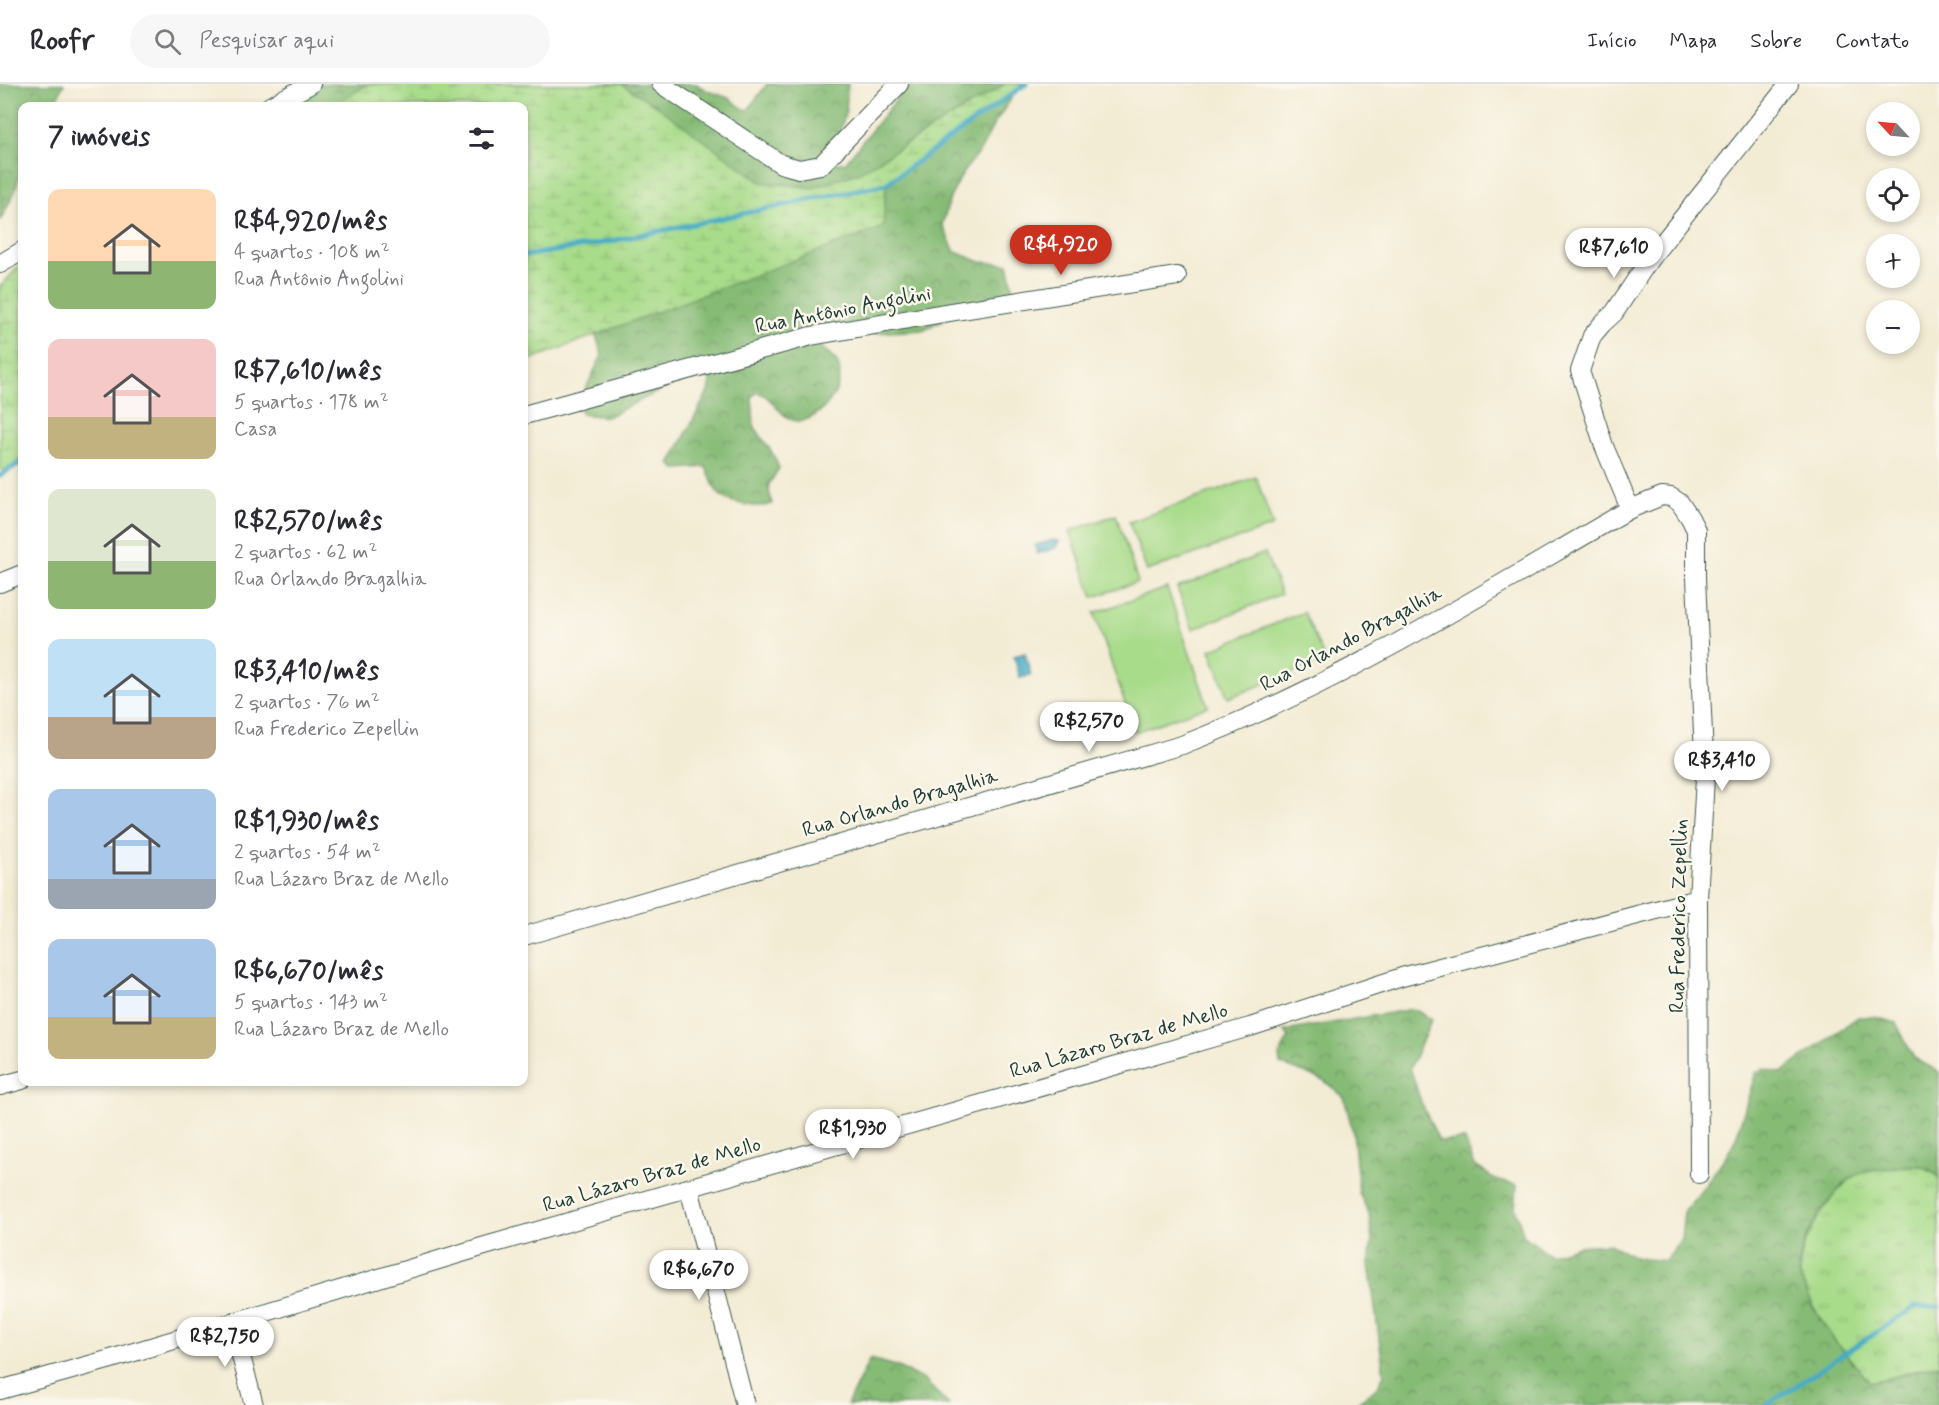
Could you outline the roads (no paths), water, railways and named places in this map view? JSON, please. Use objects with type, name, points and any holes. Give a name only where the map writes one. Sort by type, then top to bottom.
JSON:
[{"type":"street","points":[[277,102],[310,84]]},
{"type":"street","points":[[661,84],[781,164],[800,169],[821,165],[899,84]]},
{"type":"street","points":[[1630,509],[1604,446],[1580,371],[1592,336],[1614,313],[1649,260],[1789,84]]},
{"type":"street","points":[[0,264],[18,253]]},
{"type":"street","name":"Rua Antônio Angolini","points":[[528,414],[811,336],[1177,276]]},
{"type":"street","name":"Rua Frederico Zepellin","points":[[1630,509],[1662,496],[1671,497],[1680,503],[1696,530],[1705,778],[1698,899],[1699,1174]]},
{"type":"street","name":"Rua Orlando Bragalhia","points":[[528,935],[1192,741],[1264,710],[1387,649],[1630,509]]},
{"type":"street","points":[[0,583],[18,576]]},
{"type":"street","name":"Rua Lázaro Braz de Mello","points":[[0,1390],[232,1323],[485,1246],[1250,1027],[1402,977],[1698,899]]},
{"type":"street","points":[[1,1083],[18,1081]]},
{"type":"street","points":[[689,1188],[745,1405]]},
{"type":"street","points":[[232,1323],[254,1405]]},
{"type":"water","points":[[1053,540],[1059,541],[1056,548],[1037,554],[1035,545]]},
{"type":"water","points":[[1025,653],[1031,675],[1020,678],[1014,656]]},
{"type":"waterway","points":[[528,255],[597,244],[886,184],[1026,84]]},
{"type":"waterway","points":[[0,476],[18,464]]},
{"type":"waterway","points":[[1767,1405],[1915,1307],[1939,1307]]}]
